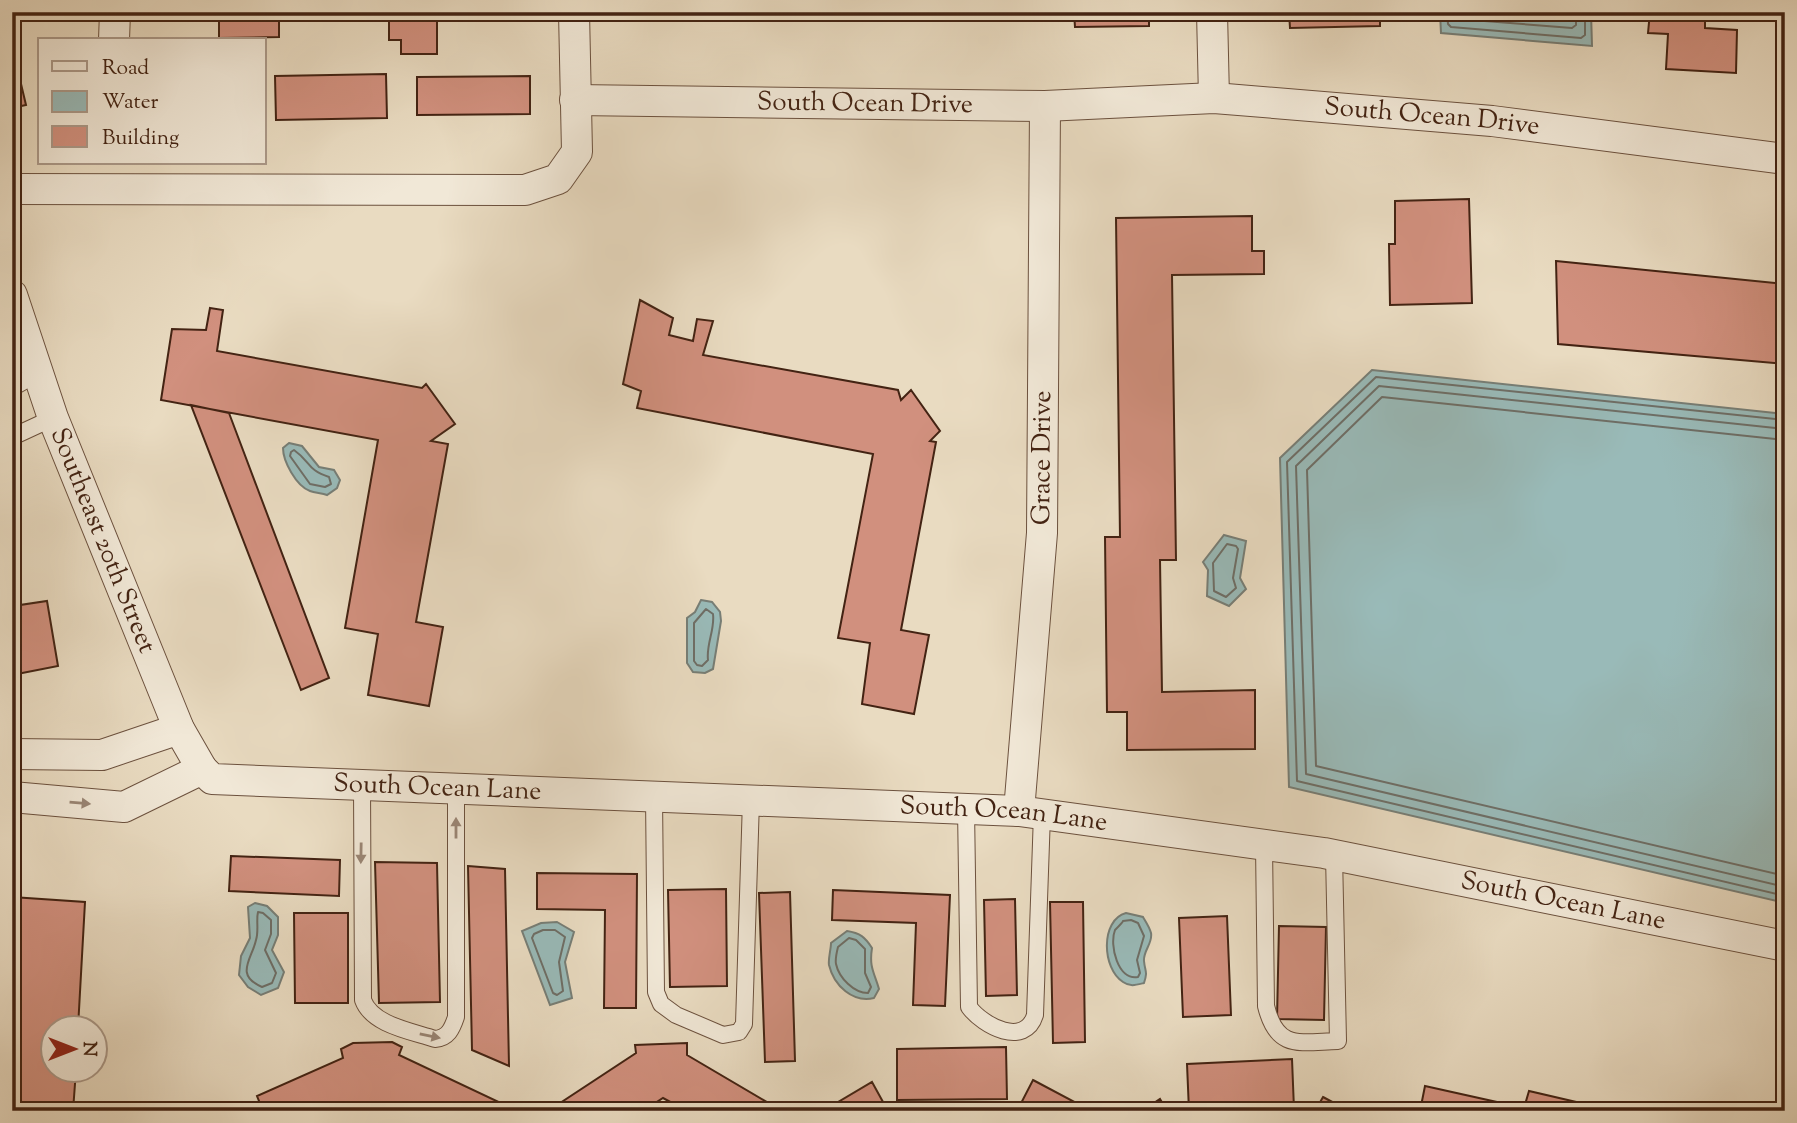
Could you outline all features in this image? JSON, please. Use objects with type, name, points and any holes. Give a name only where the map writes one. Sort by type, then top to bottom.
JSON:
[{"type":"street","points":[[114,38],[115,12]]},
{"type":"street","points":[[12,189],[67,175],[525,190],[558,179],[576,152],[574,12]]},
{"type":"street","points":[[1212,12],[1214,98]]},
{"type":"street","name":"South Ocean Drive","points":[[575,100],[1045,106],[1214,98],[1492,121],[1785,159]]},
{"type":"street","name":"Grace Drive","points":[[1031,812],[1042,533],[1045,106]]},
{"type":"street","name":"Southeast 20th Street","points":[[12,295],[53,418],[179,729],[207,774]]},
{"type":"street","points":[[12,754],[102,755],[179,729]]},
{"type":"street","name":"South Ocean Lane","points":[[12,797],[124,807],[207,774],[362,784],[1031,812],[1334,855],[1785,946]]},
{"type":"lane","points":[[12,388],[38,373]]},
{"type":"lane","points":[[12,437],[53,418]]},
{"type":"lane","points":[[362,784],[363,1000],[367,1010],[375,1017],[435,1039],[448,1034],[456,1017],[456,788]]},
{"type":"lane","points":[[654,796],[656,992],[661,1004],[676,1014],[723,1035],[739,1032],[744,1024],[751,800]]},
{"type":"lane","points":[[966,809],[968,1007],[977,1019],[989,1026],[1013,1032],[1026,1030],[1032,1024],[1035,1014],[1031,812]]},
{"type":"lane","points":[[1264,845],[1266,1006],[1270,1024],[1279,1036],[1290,1041],[1338,1041],[1334,855]]},
{"type":"water","points":[[844,12],[1002,12],[1002,14],[845,16]]},
{"type":"water","points":[[1440,12],[1591,12],[1592,46],[1441,33]]},
{"type":"water","points":[[1372,370],[1785,414],[1785,903],[1289,787],[1280,458]]},
{"type":"water","points":[[289,443],[302,446],[319,467],[334,470],[340,480],[337,488],[327,495],[310,491],[300,484],[291,472],[284,453],[283,448]]},
{"type":"water","points":[[1224,535],[1246,541],[1240,578],[1246,589],[1229,606],[1207,596],[1208,570],[1203,562]]},
{"type":"water","points":[[701,600],[712,602],[720,612],[721,621],[713,669],[705,673],[693,672],[687,663],[687,618],[695,612]]},
{"type":"water","points":[[255,903],[267,906],[278,917],[278,935],[272,950],[284,972],[278,988],[261,995],[248,987],[239,975],[241,956],[250,938],[248,907]]},
{"type":"water","points":[[1126,913],[1143,917],[1151,933],[1144,957],[1144,983],[1136,985],[1126,984],[1116,976],[1108,956],[1108,934],[1118,917]]},
{"type":"water","points":[[557,922],[574,932],[565,962],[572,998],[550,1005],[522,931],[541,923]]},
{"type":"water","points":[[847,931],[862,936],[872,948],[872,965],[879,989],[874,998],[852,995],[840,986],[832,973],[829,963],[831,943]]},
{"type":"building","points":[[219,12],[279,12],[279,37],[219,38]]},
{"type":"building","points":[[389,12],[437,12],[437,54],[401,54],[401,40],[389,40]]},
{"type":"building","points":[[650,12],[794,12],[794,20],[650,19]]},
{"type":"building","points":[[1074,12],[1149,12],[1149,26],[1075,27]]},
{"type":"building","points":[[1289,12],[1380,12],[1380,26],[1290,28]]},
{"type":"building","points":[[1650,12],[1705,12],[1705,28],[1737,30],[1736,73],[1666,69],[1668,34],[1648,33]]},
{"type":"building","points":[[12,46],[26,105],[12,108]]},
{"type":"building","points":[[386,74],[387,118],[276,120],[275,76]]},
{"type":"building","points":[[530,76],[530,114],[417,115],[417,77]]},
{"type":"building","points":[[1469,199],[1472,303],[1390,305],[1389,244],[1395,244],[1395,201]]},
{"type":"building","points":[[1252,216],[1252,251],[1264,251],[1264,274],[1172,275],[1176,560],[1160,560],[1162,692],[1255,690],[1255,749],[1127,750],[1127,712],[1107,712],[1105,537],[1120,537],[1116,218]]},
{"type":"building","points":[[1556,261],[1785,284],[1785,364],[1558,344]]},
{"type":"building","points":[[640,300],[673,318],[669,335],[693,341],[697,319],[713,321],[703,355],[898,390],[901,400],[911,390],[940,431],[930,441],[936,442],[901,630],[929,635],[914,714],[862,704],[870,643],[838,638],[873,454],[637,408],[641,391],[623,384]]},
{"type":"building","points":[[210,308],[223,310],[217,351],[422,388],[426,384],[455,424],[431,441],[448,444],[416,622],[443,627],[429,706],[368,695],[378,634],[345,628],[378,440],[161,400],[172,329],[206,330]]},
{"type":"building","points":[[191,405],[229,413],[329,678],[301,690]]},
{"type":"building","points":[[12,601],[13,606],[47,601],[58,666],[12,675]]},
{"type":"building","points":[[231,856],[340,860],[339,896],[229,891]]},
{"type":"building","points":[[375,862],[437,863],[440,1002],[379,1003]]},
{"type":"building","points":[[468,866],[505,869],[509,1066],[472,1050]]},
{"type":"building","points":[[537,873],[637,874],[636,1008],[604,1008],[605,910],[537,909]]},
{"type":"building","points":[[726,889],[727,986],[670,987],[668,890]]},
{"type":"building","points":[[833,890],[950,895],[945,1006],[913,1005],[916,923],[832,920]]},
{"type":"building","points":[[790,892],[795,1061],[765,1062],[759,893]]},
{"type":"building","points":[[12,897],[85,902],[79,1014],[38,1014],[38,1084],[75,1084],[73,1111],[12,1111]]},
{"type":"building","points":[[1015,899],[1017,995],[986,996],[984,900]]},
{"type":"building","points":[[1050,902],[1083,902],[1085,1042],[1053,1043]]},
{"type":"building","points":[[294,913],[348,913],[348,1003],[295,1003]]},
{"type":"building","points":[[1227,916],[1231,1015],[1183,1017],[1179,918]]},
{"type":"building","points":[[1279,926],[1326,927],[1324,1020],[1277,1019]]},
{"type":"building","points":[[392,1042],[402,1047],[399,1055],[503,1104],[501,1111],[249,1111],[261,1106],[257,1096],[343,1058],[341,1049],[353,1043]]},
{"type":"building","points":[[687,1043],[687,1055],[782,1111],[687,1111],[663,1098],[643,1111],[548,1111],[636,1053],[635,1045]]},
{"type":"building","points":[[1006,1047],[1007,1099],[897,1100],[897,1049]]},
{"type":"building","points":[[1292,1059],[1294,1109],[1189,1111],[1187,1064]]},
{"type":"building","points":[[1033,1080],[1086,1108],[1084,1111],[1017,1111]]},
{"type":"building","points":[[872,1082],[888,1111],[823,1111]]},
{"type":"building","points":[[1425,1086],[1524,1108],[1529,1091],[1615,1111],[1420,1111]]},
{"type":"building","points":[[1323,1097],[1349,1111],[1315,1111]]},
{"type":"building","points":[[1160,1099],[1167,1111],[1142,1111]]}]
